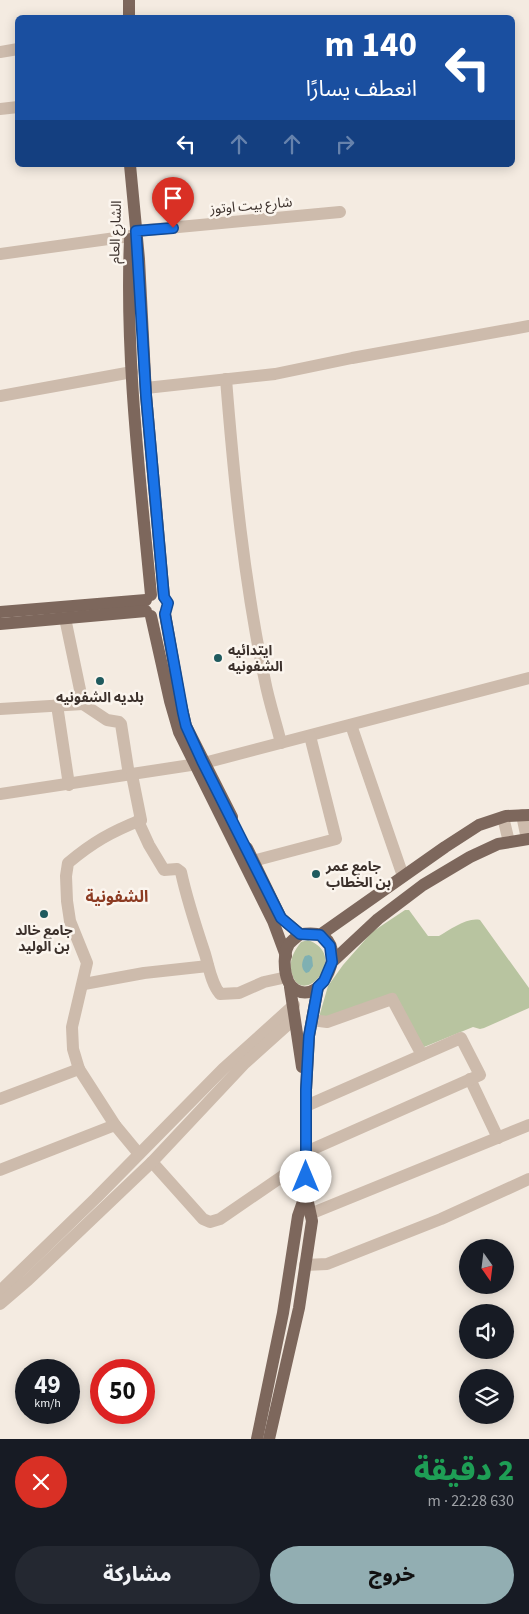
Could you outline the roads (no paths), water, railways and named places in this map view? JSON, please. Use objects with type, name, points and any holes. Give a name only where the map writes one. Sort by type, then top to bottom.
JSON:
[{"type":"main road","points":[[129,0],[130,15]]},
{"type":"main road","name":"الشارع العام","points":[[130,167],[133,234],[164,597]]},
{"type":"main road","name":"الشارع العام","points":[[133,234],[129,266],[132,372],[148,605],[179,732],[200,764]]},
{"type":"main road","points":[[0,624],[65,618],[148,605],[158,594],[164,597],[168,603],[165,614],[178,692],[186,726],[200,764],[273,921],[286,956],[288,982],[294,1005],[294,1019],[306,1090]]},
{"type":"main road","points":[[0,612],[148,605]]},
{"type":"main road","points":[[148,605],[157,617],[165,614]]},
{"type":"main road","points":[[200,764],[253,861],[281,918],[300,934],[320,935],[479,825],[503,817],[526,815]]},
{"type":"main road","points":[[288,982],[298,992],[318,987],[324,981],[332,962],[378,919],[424,885],[470,857],[498,844],[528,839]]},
{"type":"main road","points":[[286,956],[290,943],[300,934]]},
{"type":"main road","points":[[320,935],[330,946],[332,962]]},
{"type":"main road","points":[[269,1439],[299,1308],[312,1221],[306,1193],[306,1090],[309,1036],[318,987]]},
{"type":"main road","points":[[257,1439],[283,1313],[298,1216],[306,1193]]},
{"type":"street","points":[[0,52],[15,50]]},
{"type":"street","points":[[0,60],[15,58]]},
{"type":"street","points":[[0,110],[15,108]]},
{"type":"street","name":"شارع بيت اوتوز","points":[[0,254],[133,234],[340,212]]},
{"type":"street","points":[[146,388],[275,374],[529,326]]},
{"type":"street","points":[[0,396],[132,372]]},
{"type":"street","points":[[226,379],[235,488],[249,590],[265,682],[282,743]]},
{"type":"street","points":[[65,618],[83,704]]},
{"type":"street","points":[[0,794],[200,764],[529,678]]},
{"type":"street","points":[[0,709],[83,704],[107,720],[121,724],[130,775],[141,820],[111,832],[87,847],[68,863],[66,884],[69,915],[87,963],[84,984],[72,1027],[74,1049],[79,1069],[115,1126],[139,1154]]},
{"type":"street","points":[[57,705],[68,785]]},
{"type":"street","points":[[351,725],[403,876]]},
{"type":"street","points":[[253,861],[336,838],[310,736]]},
{"type":"street","points":[[526,815],[528,839]]},
{"type":"street","points":[[503,817],[508,842]]},
{"type":"street","points":[[138,821],[164,870],[177,870],[181,872],[186,896],[215,988],[220,994],[239,993],[264,982],[288,982]]},
{"type":"street","points":[[84,984],[144,973],[208,966]]},
{"type":"street","points":[[312,1020],[327,1022],[392,999],[422,1055]]},
{"type":"street","points":[[1,1288],[139,1154],[223,1069],[294,1005]]},
{"type":"street","points":[[0,1304],[36,1274],[152,1162],[245,1064],[294,1019]]},
{"type":"street","points":[[152,1162],[203,1219],[210,1222],[220,1219],[306,1156],[480,1075],[461,1038],[306,1106]]},
{"type":"street","points":[[0,1099],[79,1069]]},
{"type":"street","points":[[470,1079],[498,1138]]},
{"type":"street","points":[[310,1214],[529,1125]]},
{"type":"street","points":[[0,1170],[115,1126]]},
{"type":"street","points":[[305,1265],[327,1264],[441,1219],[529,1179]]},
{"type":"water","points":[[309,955],[312,957],[313,966],[306,973],[302,967],[302,962],[305,956]]},
{"type":"place","name":"ايتدائيه الشفونيه","points":[[218,658]]},
{"type":"place","name":"بلديه الشفونيه","points":[[100,681]]},
{"type":"place","name":"جامع عمر بن الخطاب","points":[[316,874]]},
{"type":"place","name":"جامع خالد بن الوليد","points":[[44,914]]},
{"type":"district","name":"الشفونية","points":[[117,896]]}]
